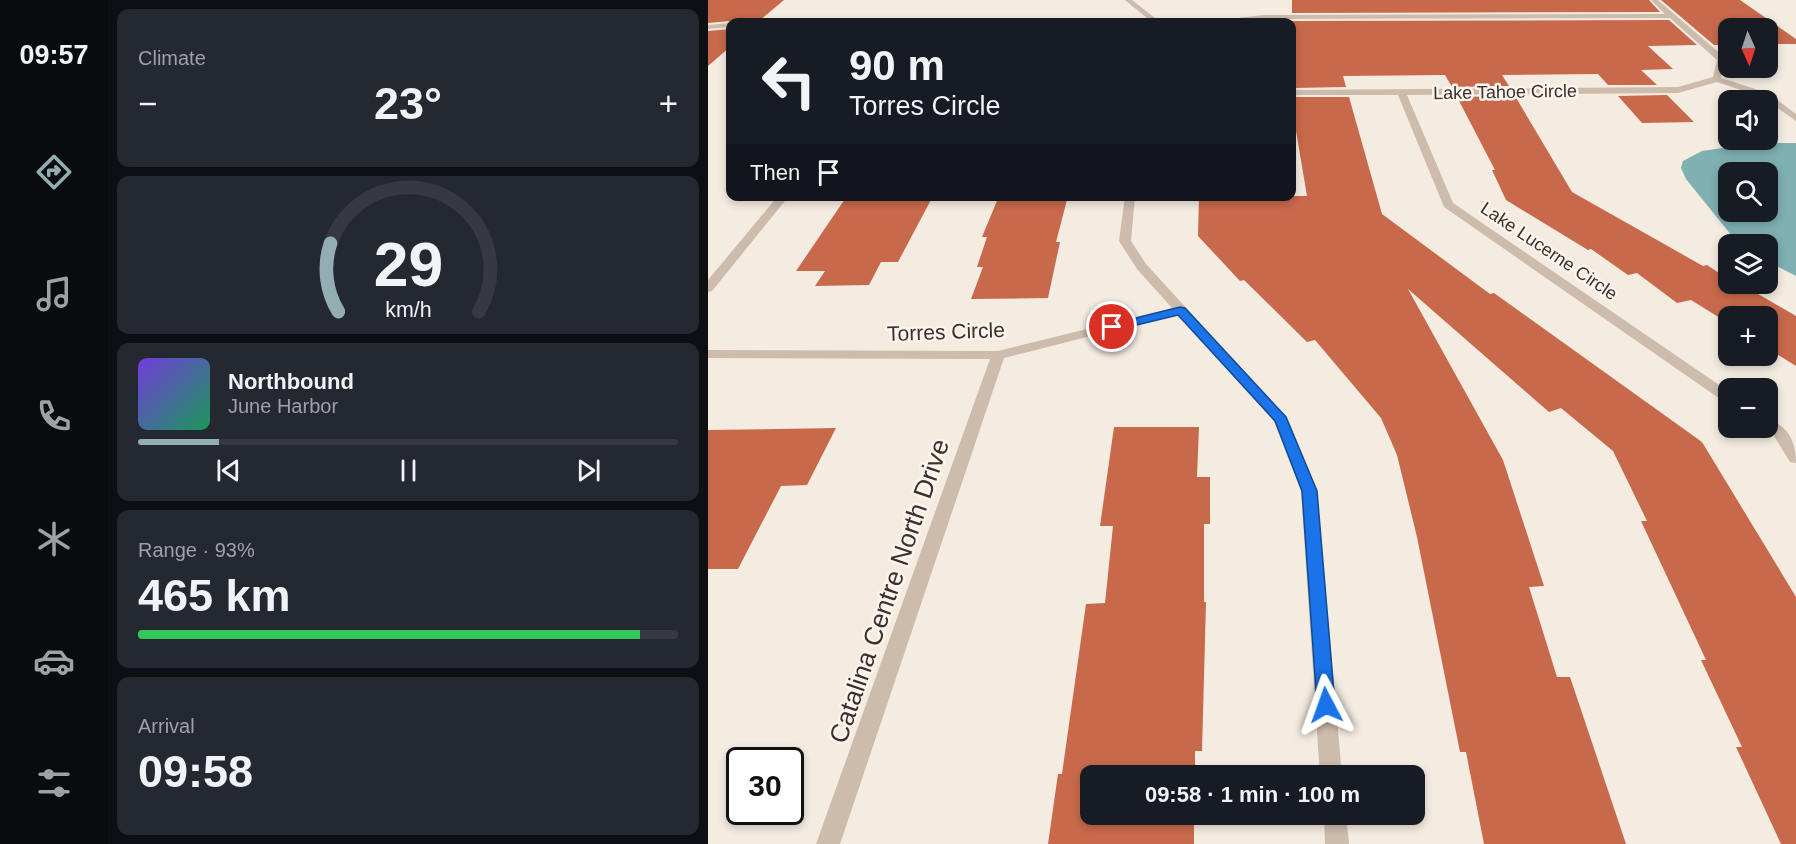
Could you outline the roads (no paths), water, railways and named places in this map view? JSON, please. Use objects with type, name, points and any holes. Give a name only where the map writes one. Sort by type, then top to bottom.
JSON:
[{"type":"street","points":[[1128,0],[1151,18]]},
{"type":"street","points":[[1654,0],[1721,59],[1717,79],[1765,94],[1796,118]]},
{"type":"street","points":[[1253,18],[1672,16]]},
{"type":"street","points":[[708,27],[726,25]]},
{"type":"street","name":"Lake Tahoe Circle","points":[[1296,93],[1678,90],[1717,79]]},
{"type":"street","name":"Lake Lucerne Circle","points":[[1402,93],[1448,205],[1718,391]]},
{"type":"street","points":[[708,288],[780,201]]},
{"type":"street","points":[[1129,201],[1125,241],[1141,266],[1281,420],[1309,491],[1331,765]]},
{"type":"street","name":"Torres Circle","points":[[708,354],[998,355],[1180,310]]},
{"type":"street","name":"Catalina Centre North Drive","points":[[828,844],[998,355]]},
{"type":"street","points":[[1778,432],[1796,458]]},
{"type":"street","points":[[1336,825],[1337,844]]},
{"type":"water","points":[[1778,143],[1796,143],[1796,276],[1778,267],[1778,234],[1730,234],[1721,222],[1778,222],[1778,162],[1718,162],[1718,219],[1686,179],[1681,168],[1683,161],[1702,151],[1718,149],[1778,150]]}]
